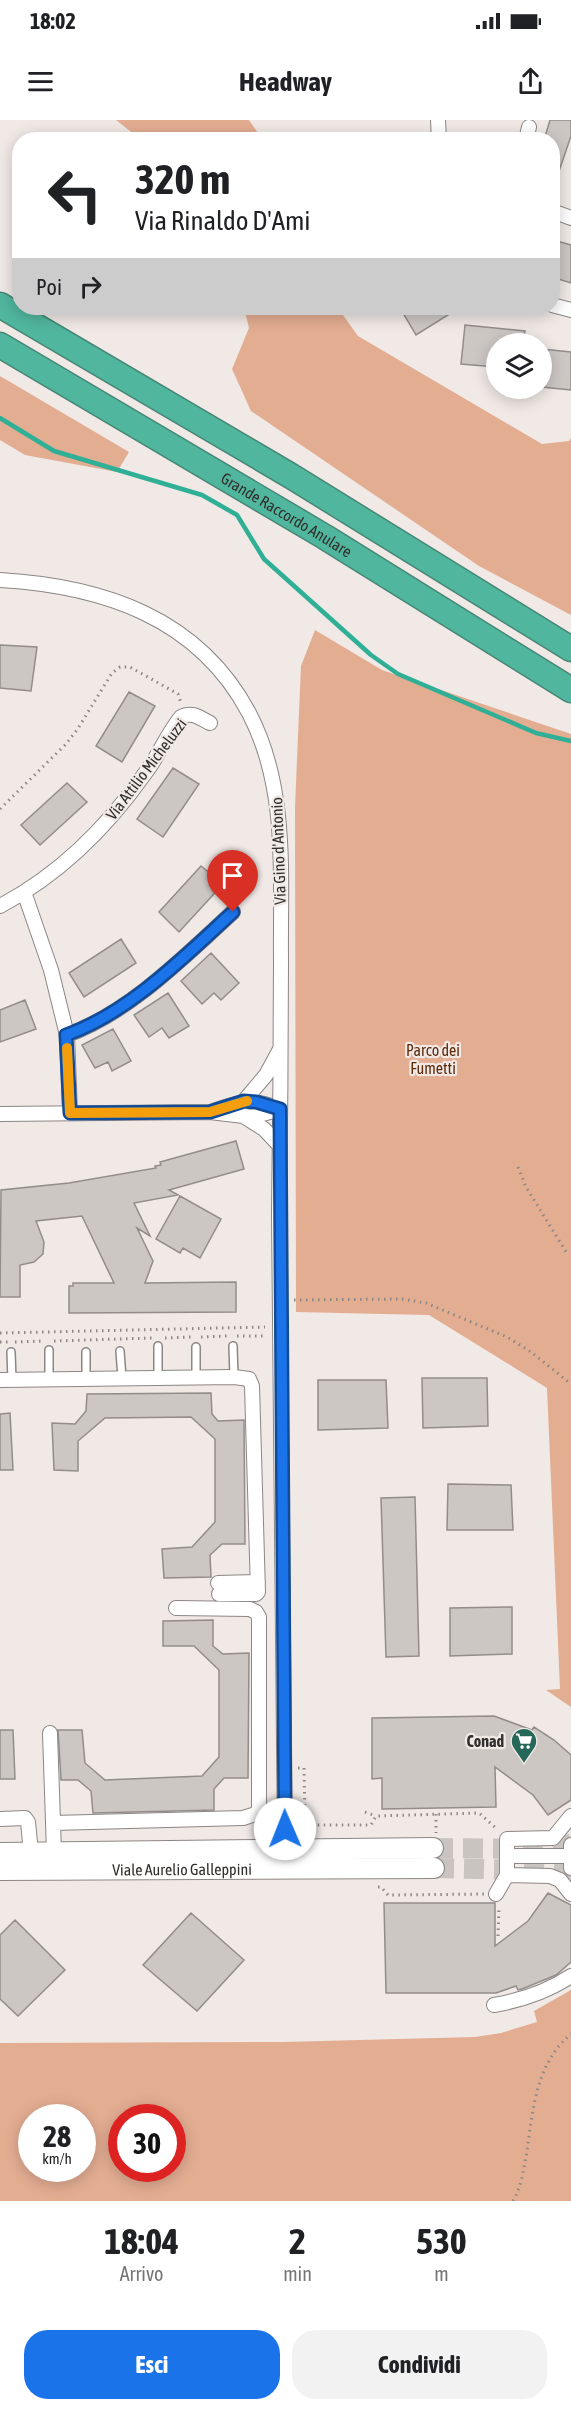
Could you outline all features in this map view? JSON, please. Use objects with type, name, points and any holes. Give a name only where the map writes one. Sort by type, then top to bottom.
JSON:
[{"type":"highway","name":"Grande Raccordo Anulare","points":[[17,315],[291,476],[571,649]]},
{"type":"highway","name":"Grande Raccordo Anulare","points":[[0,345],[325,537],[571,690]]},
{"type":"street","name":"Via Gino d'Antonio","points":[[0,580],[75,589],[105,596],[132,606],[165,624],[196,648],[216,667],[238,695],[265,749],[278,800],[285,1850]]},
{"type":"street","name":"Via Attilio Micheluzzi","points":[[0,906],[24,892],[76,852],[105,824],[146,773],[178,721],[185,715],[196,716],[210,723]]},
{"type":"street","points":[[24,892],[51,970],[66,1035],[70,1113]]},
{"type":"street","points":[[66,1035],[90,1025],[131,1000],[189,953],[233,912]]},
{"type":"street","points":[[244,1101],[266,1075],[281,1046]]},
{"type":"street","points":[[210,1112],[244,1101],[280,1109]]},
{"type":"street","points":[[0,1114],[210,1112],[256,1117],[280,1109]]},
{"type":"street","points":[[244,1117],[264,1129],[280,1146]]},
{"type":"street","points":[[6,1380],[196,1377],[249,1379],[252,1386],[258,1582],[218,1588]]},
{"type":"street","points":[[53,1823],[243,1818],[256,1814],[259,1809],[259,1617],[250,1609],[176,1608]]},
{"type":"street","points":[[50,1733],[54,1852]]},
{"type":"street","points":[[496,1894],[507,1875],[507,1839],[553,1838],[571,1816]]},
{"type":"street","points":[[0,1819],[25,1818],[28,1822],[31,1852]]},
{"type":"street","name":"Viale Aurelio Galleppini","points":[[0,1853],[285,1850],[434,1858],[0,1870]]},
{"type":"street","points":[[507,1856],[571,1856]]},
{"type":"street","points":[[507,1875],[550,1876],[560,1880],[571,1894]]},
{"type":"street","points":[[494,2006],[520,2001],[542,1993],[571,1976]]},
{"type":"lane","points":[[158,1346],[158,1378]]},
{"type":"lane","points":[[233,1346],[234,1377]]},
{"type":"lane","points":[[196,1347],[196,1377]]},
{"type":"lane","points":[[49,1350],[49,1380]]},
{"type":"lane","points":[[120,1351],[122,1378]]},
{"type":"lane","points":[[6,1380],[11,1352]]},
{"type":"lane","points":[[86,1352],[86,1379]]},
{"type":"path","points":[[0,809],[65,745],[77,730],[112,673],[120,667],[130,667],[178,694],[185,715]]},
{"type":"path","points":[[518,1167],[526,1187],[568,1255]]},
{"type":"path","points":[[280,1300],[402,1299],[426,1303],[507,1336],[571,1383]]},
{"type":"path","points":[[0,1333],[280,1331]]},
{"type":"path","points":[[0,1342],[280,1331]]},
{"type":"path","points":[[297,1778],[297,1768],[304,1768],[305,1818],[311,1826],[371,1825],[376,1816]]},
{"type":"path","points":[[365,1812],[376,1816],[479,1813],[507,1839]]},
{"type":"path","points":[[371,1887],[381,1887],[388,1895],[499,1894],[498,1936]]},
{"type":"path","points":[[513,2201],[518,2193],[524,2171],[537,2090],[546,2064],[571,2034]]},
{"type":"green space","points":[[116,120],[249,120],[257,132],[131,132]]},
{"type":"green space","points":[[246,315],[343,315],[358,336],[542,444],[569,441],[571,438],[571,615],[479,566],[251,411],[232,369],[249,328]]},
{"type":"green space","points":[[0,376],[129,452],[117,472],[25,455],[0,440]]},
{"type":"green space","name":"Parco dei Fumetti","points":[[315,630],[382,670],[571,734],[571,1707],[546,1690],[560,1689],[547,1388],[429,1315],[296,1312],[295,807],[301,666]]},
{"type":"green space","points":[[571,1990],[571,2201],[0,2201],[0,2043],[283,2042],[475,2037],[501,2033],[537,2022],[534,2011]]},
{"type":"building","points":[[550,120],[571,120],[571,136],[560,168],[560,132],[546,132]]},
{"type":"building","points":[[560,242],[571,245],[571,283],[560,280]]},
{"type":"building","points":[[404,315],[448,315],[416,335]]},
{"type":"building","points":[[465,325],[525,331],[525,333],[486,333],[486,366],[461,364]]},
{"type":"building","points":[[552,350],[571,352],[571,390],[552,388]]},
{"type":"building","points":[[0,645],[37,647],[31,691],[0,688]]},
{"type":"building","points":[[129,692],[155,706],[122,762],[96,746]]},
{"type":"building","points":[[173,768],[199,784],[163,837],[137,819]]},
{"type":"building","points":[[67,783],[87,802],[40,845],[21,825]]},
{"type":"building","points":[[201,866],[223,884],[179,932],[159,912]]},
{"type":"building","points":[[121,939],[136,963],[84,997],[69,973]]},
{"type":"building","points":[[211,953],[239,983],[221,1000],[214,993],[202,1004],[181,981]]},
{"type":"building","points":[[168,993],[189,1026],[169,1038],[162,1028],[149,1037],[134,1015]]},
{"type":"building","points":[[25,1000],[36,1029],[0,1042],[0,1010]]},
{"type":"building","points":[[113,1029],[131,1061],[112,1071],[108,1062],[95,1068],[82,1045]]},
{"type":"building","points":[[236,1141],[244,1169],[169,1190],[178,1195],[134,1203],[150,1236],[137,1228],[153,1261],[145,1283],[236,1282],[236,1312],[69,1313],[69,1286],[73,1286],[73,1283],[114,1283],[82,1216],[36,1221],[44,1242],[43,1254],[34,1262],[20,1265],[20,1297],[0,1297],[1,1190],[69,1183],[156,1168],[155,1166],[161,1165],[160,1162]]},
{"type":"building","points":[[180,1196],[221,1219],[200,1258],[183,1248],[180,1253],[156,1239]]},
{"type":"building","points":[[422,1378],[487,1378],[488,1426],[423,1428]]},
{"type":"building","points":[[318,1380],[386,1380],[388,1428],[318,1430]]},
{"type":"building","points":[[211,1393],[212,1414],[218,1421],[244,1420],[245,1544],[222,1544],[210,1555],[211,1577],[164,1578],[162,1549],[192,1547],[215,1522],[215,1439],[191,1417],[105,1418],[78,1441],[78,1471],[54,1470],[52,1423],[75,1424],[86,1411],[87,1394]]},
{"type":"building","points":[[10,1413],[13,1470],[0,1470],[0,1414]]},
{"type":"building","points":[[448,1484],[511,1485],[513,1530],[447,1530]]},
{"type":"building","points":[[415,1497],[419,1656],[386,1657],[381,1498]]},
{"type":"building","points":[[512,1607],[512,1654],[450,1656],[450,1608]]},
{"type":"building","points":[[213,1620],[213,1646],[223,1654],[249,1653],[248,1778],[224,1778],[214,1789],[214,1810],[93,1813],[91,1791],[78,1780],[61,1780],[58,1730],[82,1730],[85,1763],[105,1780],[202,1776],[219,1757],[219,1670],[194,1646],[163,1646],[163,1621]]},
{"type":"building","points":[[494,1716],[532,1730],[534,1727],[571,1755],[571,1800],[548,1815],[533,1795],[495,1767],[496,1807],[382,1809],[382,1778],[372,1779],[372,1718]]},
{"type":"building","points":[[0,1730],[13,1730],[15,1779],[0,1779]]},
{"type":"building","points":[[548,1893],[571,1905],[571,1962],[556,1975],[522,1989],[518,1990],[516,1986],[496,1993],[386,1993],[384,1903],[495,1903],[495,1946],[528,1921]]},
{"type":"building","points":[[191,1913],[244,1960],[197,2011],[143,1965]]},
{"type":"building","points":[[15,1920],[65,1970],[18,2016],[0,1999],[0,1935]]},
{"type":"waterway","points":[[0,418],[54,451],[202,495],[237,515],[264,559],[371,655],[398,674],[536,733],[571,741]]},
{"type":"tunnel","points":[[433,1848],[540,1849],[571,1844]]},
{"type":"tunnel","points":[[434,1868],[571,1871]]},
{"type":"slow traffic","points":[[67,1048],[70,1113],[210,1112],[247,1101]]},
{"type":"place","name":"Conad","points":[[524,1764]]},
{"type":"route","points":[[233,912],[189,953],[131,1000],[90,1025],[66,1035],[70,1113],[210,1112],[244,1101],[280,1109],[285,1829]]}]
